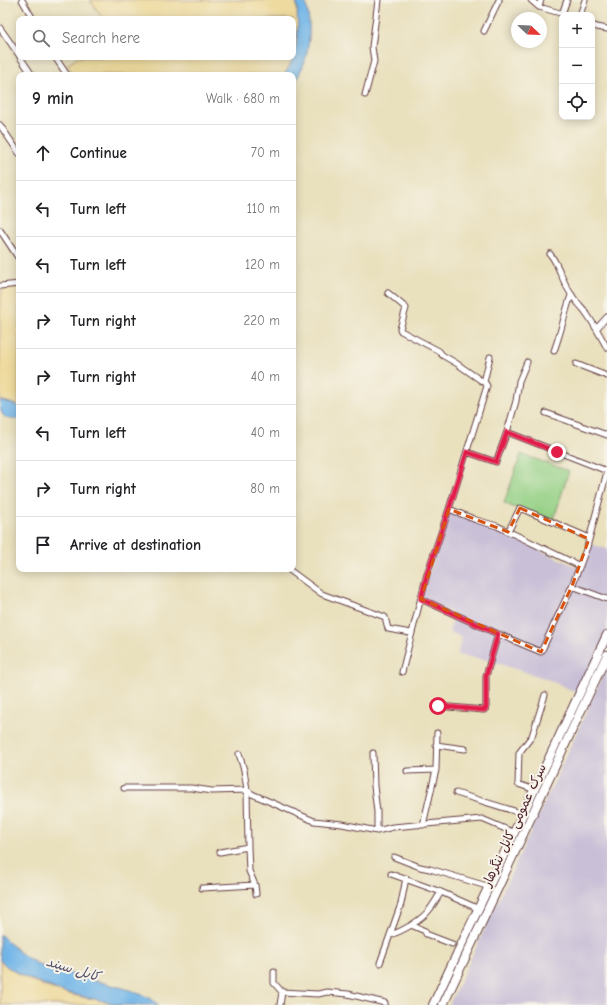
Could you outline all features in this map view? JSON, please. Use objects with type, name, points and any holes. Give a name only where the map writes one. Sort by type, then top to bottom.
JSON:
[{"type":"highway","name":"سرک عمومی کابل ننگرهار","points":[[433,1005],[490,887],[607,635]]},
{"type":"highway","name":"سرک عمومی کابل ننگرهار","points":[[443,1005],[607,655]]},
{"type":"street","points":[[22,0],[31,16]]},
{"type":"street","points":[[365,95],[374,61],[372,47],[378,0]]},
{"type":"street","points":[[484,31],[499,0]]},
{"type":"street","points":[[531,0],[539,7],[559,13]]},
{"type":"street","points":[[539,7],[541,0]]},
{"type":"street","points":[[564,12],[566,0]]},
{"type":"street","points":[[581,12],[585,0]]},
{"type":"street","points":[[595,27],[607,29]]},
{"type":"street","points":[[0,28],[16,50]]},
{"type":"street","points":[[23,60],[30,72]]},
{"type":"street","points":[[57,60],[65,72]]},
{"type":"street","points":[[0,125],[16,149]]},
{"type":"street","points":[[0,230],[16,254]]},
{"type":"street","points":[[550,254],[556,262],[571,295],[584,309],[607,348]]},
{"type":"street","points":[[0,286],[16,284]]},
{"type":"street","points":[[388,293],[406,308],[400,329],[401,331],[439,351],[442,356],[456,362],[484,382],[487,386],[449,509],[435,547],[411,633],[402,672]]},
{"type":"street","points":[[554,351],[571,295]]},
{"type":"street","points":[[596,328],[607,317]]},
{"type":"street","points":[[484,382],[490,357]]},
{"type":"street","points":[[467,452],[496,462],[516,401],[519,381],[527,362]]},
{"type":"street","points":[[576,364],[607,376]]},
{"type":"street","points":[[546,413],[607,435]]},
{"type":"street","points":[[421,599],[541,652],[580,566],[589,539],[607,471],[507,432]]},
{"type":"street","points":[[508,532],[520,508],[589,539]]},
{"type":"street","points":[[449,509],[476,520],[497,526],[580,566]]},
{"type":"street","points":[[292,572],[322,594],[385,617],[388,628],[411,633]]},
{"type":"street","points":[[572,586],[607,599]]},
{"type":"street","points":[[438,706],[484,710],[486,708],[486,676],[498,634]]},
{"type":"street","points":[[535,790],[518,784],[519,753],[532,736],[545,695]]},
{"type":"street","points":[[424,824],[436,770],[436,733]]},
{"type":"street","points":[[436,745],[465,749]]},
{"type":"street","points":[[373,753],[377,831]]},
{"type":"street","points":[[240,754],[247,790],[249,871],[255,884],[256,894]]},
{"type":"street","points":[[407,771],[436,770]]},
{"type":"street","points":[[124,788],[191,788],[212,791],[247,790],[252,794],[314,821],[342,824],[377,831],[393,827],[482,819],[515,833]]},
{"type":"street","points":[[456,793],[524,814]]},
{"type":"street","points":[[220,852],[248,848]]},
{"type":"street","points":[[394,857],[420,867],[430,868],[490,887]]},
{"type":"street","points":[[391,874],[406,878],[479,909]]},
{"type":"street","points":[[380,963],[401,904],[406,878]]},
{"type":"street","points":[[202,888],[255,884]]},
{"type":"street","points":[[390,936],[412,925],[430,910],[441,892]]},
{"type":"street","points":[[412,925],[425,931],[426,934],[452,944]]},
{"type":"street","points":[[274,972],[274,983],[282,992],[318,994],[327,992],[348,994],[385,1003]]},
{"type":"street","points":[[280,1005],[282,992]]},
{"type":"highlighted area","points":[[520,508],[589,539],[572,586],[541,652],[421,599],[449,509],[508,532]]},
{"type":"shaded area","points":[[449,509],[579,568],[590,544],[607,549],[607,635],[580,694],[547,679],[487,660],[457,655],[462,637],[449,632],[455,614],[421,599]]},
{"type":"shaded area","points":[[607,666],[607,1005],[449,1005],[557,776]]},
{"type":"green space","points":[[521,454],[569,471],[552,525],[504,503]]},
{"type":"sand","points":[[90,0],[296,0],[298,24],[296,42],[296,16],[101,16]]},
{"type":"sand","points":[[74,60],[292,60],[286,72],[72,72],[67,65]]},
{"type":"sand","points":[[3,286],[16,286],[16,405],[0,400],[0,302]]},
{"type":"sand","points":[[0,960],[8,967],[38,984],[71,995],[121,1005],[0,1005]]},
{"type":"water","points":[[296,0],[305,0],[309,21],[309,33],[306,55],[296,80],[296,72],[286,72],[292,60],[296,60],[298,24]]},
{"type":"water","points":[[0,400],[16,405],[16,419],[9,419],[4,416],[1,409]]},
{"type":"water","points":[[0,934],[20,952],[42,966],[130,990],[147,997],[159,1005],[121,1005],[63,992],[25,977],[6,966],[0,960]]},
{"type":"route","points":[[438,706],[484,710],[486,708],[486,676],[498,634],[424,599],[421,599],[435,547],[467,452],[496,462],[507,432],[557,452]]},
{"type":"water label","name":"کابل سيند","points":[[73,969]]}]
